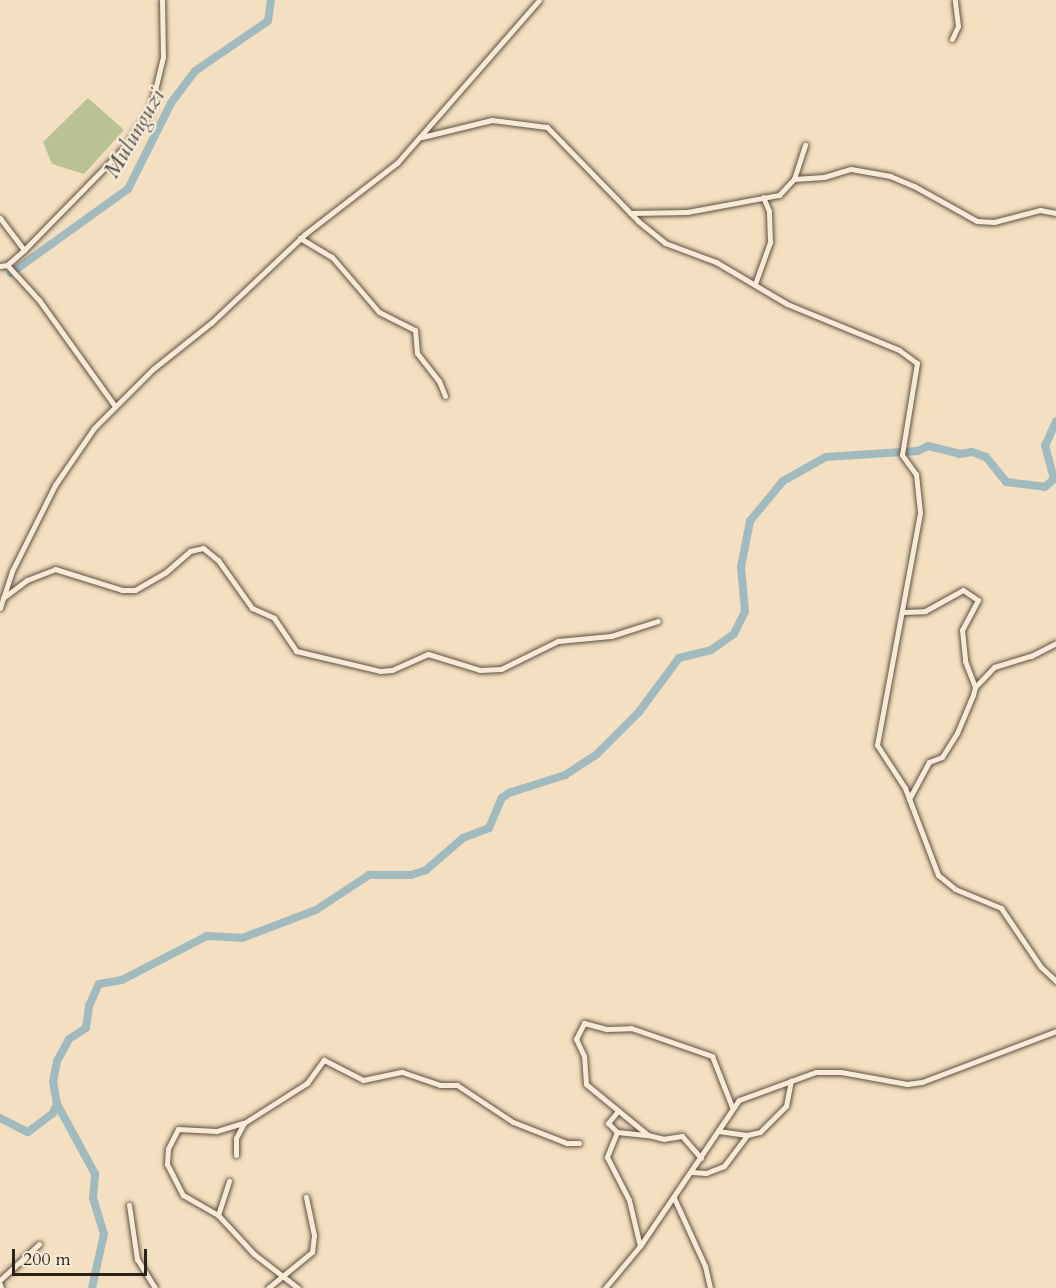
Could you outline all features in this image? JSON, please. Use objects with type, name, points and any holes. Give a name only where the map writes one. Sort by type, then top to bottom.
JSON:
[{"type":"street","points":[[0,266],[7,265],[24,250],[125,147],[150,111],[163,57],[162,0]]},
{"type":"street","points":[[0,608],[2,599],[70,457],[115,406],[153,369],[241,297],[300,238],[391,169],[422,137],[539,0]]},
{"type":"street","points":[[952,39],[958,26],[955,0]]},
{"type":"street","points":[[422,137],[492,120],[543,125],[555,132],[583,167],[630,213],[667,244],[696,253],[755,284],[787,304],[898,350],[917,363],[902,455],[916,474],[920,513],[876,743],[909,799],[938,874],[955,889],[1001,908],[1041,967],[1056,981]]},
{"type":"street","points":[[630,213],[687,212],[781,195],[794,179],[805,145]]},
{"type":"street","points":[[794,179],[824,177],[851,169],[890,176],[933,195],[968,218],[986,223],[1019,212],[1056,213]]},
{"type":"street","points":[[755,284],[770,242],[769,211],[763,197]]},
{"type":"street","points":[[0,218],[24,250]]},
{"type":"street","points":[[300,238],[332,257],[379,312],[415,330],[417,353],[440,381],[444,396]]},
{"type":"street","points":[[7,265],[39,300],[115,406]]},
{"type":"street","points":[[2,599],[27,580],[55,569],[122,590],[135,590],[166,572],[190,551],[203,548],[218,560],[252,608],[274,618],[296,651],[380,671],[392,670],[428,654],[480,670],[501,669],[558,641],[611,636],[658,621]]},
{"type":"street","points":[[902,612],[925,611],[963,590],[978,600],[962,630],[966,667],[975,687]]},
{"type":"street","points":[[909,799],[929,762],[942,757],[957,733],[975,687],[994,667],[1031,656],[1056,643]]},
{"type":"street","points":[[648,1135],[585,1081],[584,1056],[576,1040],[584,1023],[607,1029],[631,1028],[712,1056],[732,1107]]},
{"type":"street","points":[[605,1288],[640,1246],[674,1198],[732,1107],[744,1097],[791,1080],[827,1071],[873,1080],[922,1082],[1056,1031]]},
{"type":"street","points":[[298,1288],[282,1278],[218,1215],[182,1193],[167,1164],[168,1149],[181,1128],[216,1131],[244,1123],[306,1083],[324,1060],[363,1080],[399,1072],[440,1085],[457,1085],[513,1122],[567,1143],[579,1143]]},
{"type":"street","points":[[718,1131],[747,1135],[760,1132],[784,1109],[791,1080]]},
{"type":"street","points":[[618,1111],[608,1123],[616,1132],[667,1139],[682,1136],[701,1158]]},
{"type":"street","points":[[236,1155],[236,1138],[244,1123]]},
{"type":"street","points":[[616,1132],[607,1157],[629,1200],[640,1246]]},
{"type":"street","points":[[692,1172],[706,1173],[724,1167],[747,1135]]},
{"type":"street","points":[[218,1215],[229,1181]]},
{"type":"street","points":[[268,1288],[282,1278],[313,1247],[306,1197]]},
{"type":"street","points":[[674,1198],[705,1266],[710,1288]]},
{"type":"street","points":[[129,1205],[137,1259],[155,1288]]},
{"type":"street","points":[[0,1280],[39,1244]]},
{"type":"green space","points":[[88,98],[124,130],[84,174],[52,164],[43,142]]},
{"type":"waterway","name":"Mulunguzi","points":[[11,273],[128,189],[171,103],[195,71],[268,21],[271,0]]},
{"type":"waterway","points":[[92,1288],[104,1234],[93,1198],[95,1174],[57,1104],[53,1082],[57,1061],[69,1039],[86,1028],[89,1006],[99,984],[122,980],[207,936],[242,938],[316,910],[369,875],[411,875],[426,870],[463,838],[489,828],[502,798],[509,793],[565,775],[597,754],[639,712],[679,658],[711,650],[734,634],[745,611],[741,567],[750,521],[783,481],[826,457],[918,451],[928,446],[959,454],[972,452],[986,457],[1006,482],[1045,487],[1054,479],[1045,446],[1056,421]]},
{"type":"waterway","points":[[0,1118],[28,1132],[53,1113],[57,1104]]}]
